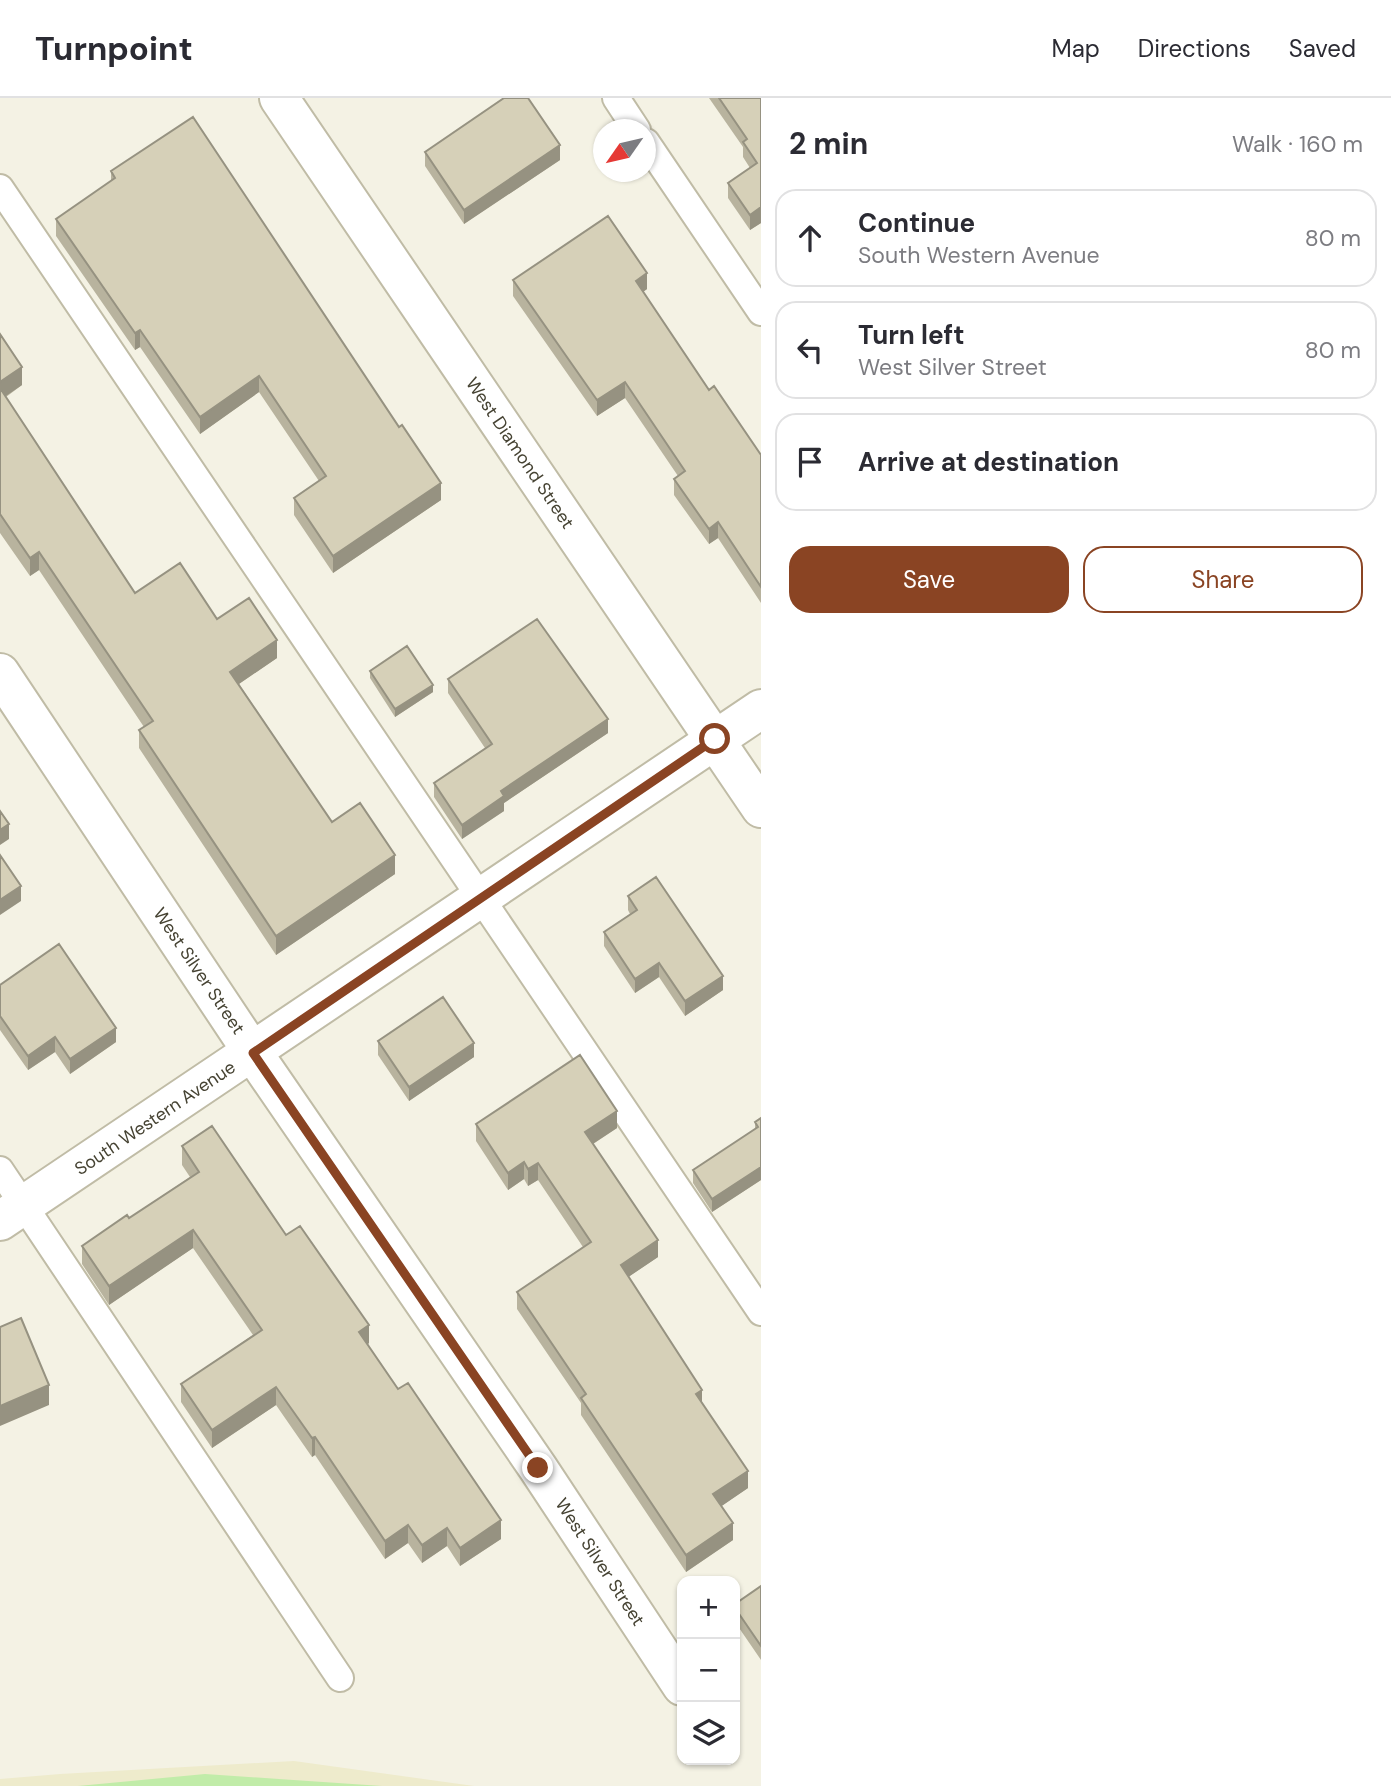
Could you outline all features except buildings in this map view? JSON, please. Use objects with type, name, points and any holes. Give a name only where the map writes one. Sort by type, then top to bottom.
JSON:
[{"type":"street","name":"West Diamond Street","points":[[279,98],[761,808]]},
{"type":"street","name":"West Silver Street","points":[[0,673],[253,1053],[538,1468],[677,1678]]},
{"type":"street","name":"South Western Avenue","points":[[12,1213],[761,709]]},
{"type":"lane","points":[[615,98],[629,119]]},
{"type":"lane","points":[[656,157],[761,312]]},
{"type":"lane","points":[[0,188],[761,1312]]},
{"type":"lane","points":[[0,1170],[12,1213],[340,1678]]},
{"type":"shaded area","points":[[294,1761],[474,1786],[0,1786],[0,1779]]},
{"type":"green space","points":[[205,1774],[382,1786],[78,1786]]},
{"type":"route","points":[[538,1468],[253,1053],[715,739]]}]
